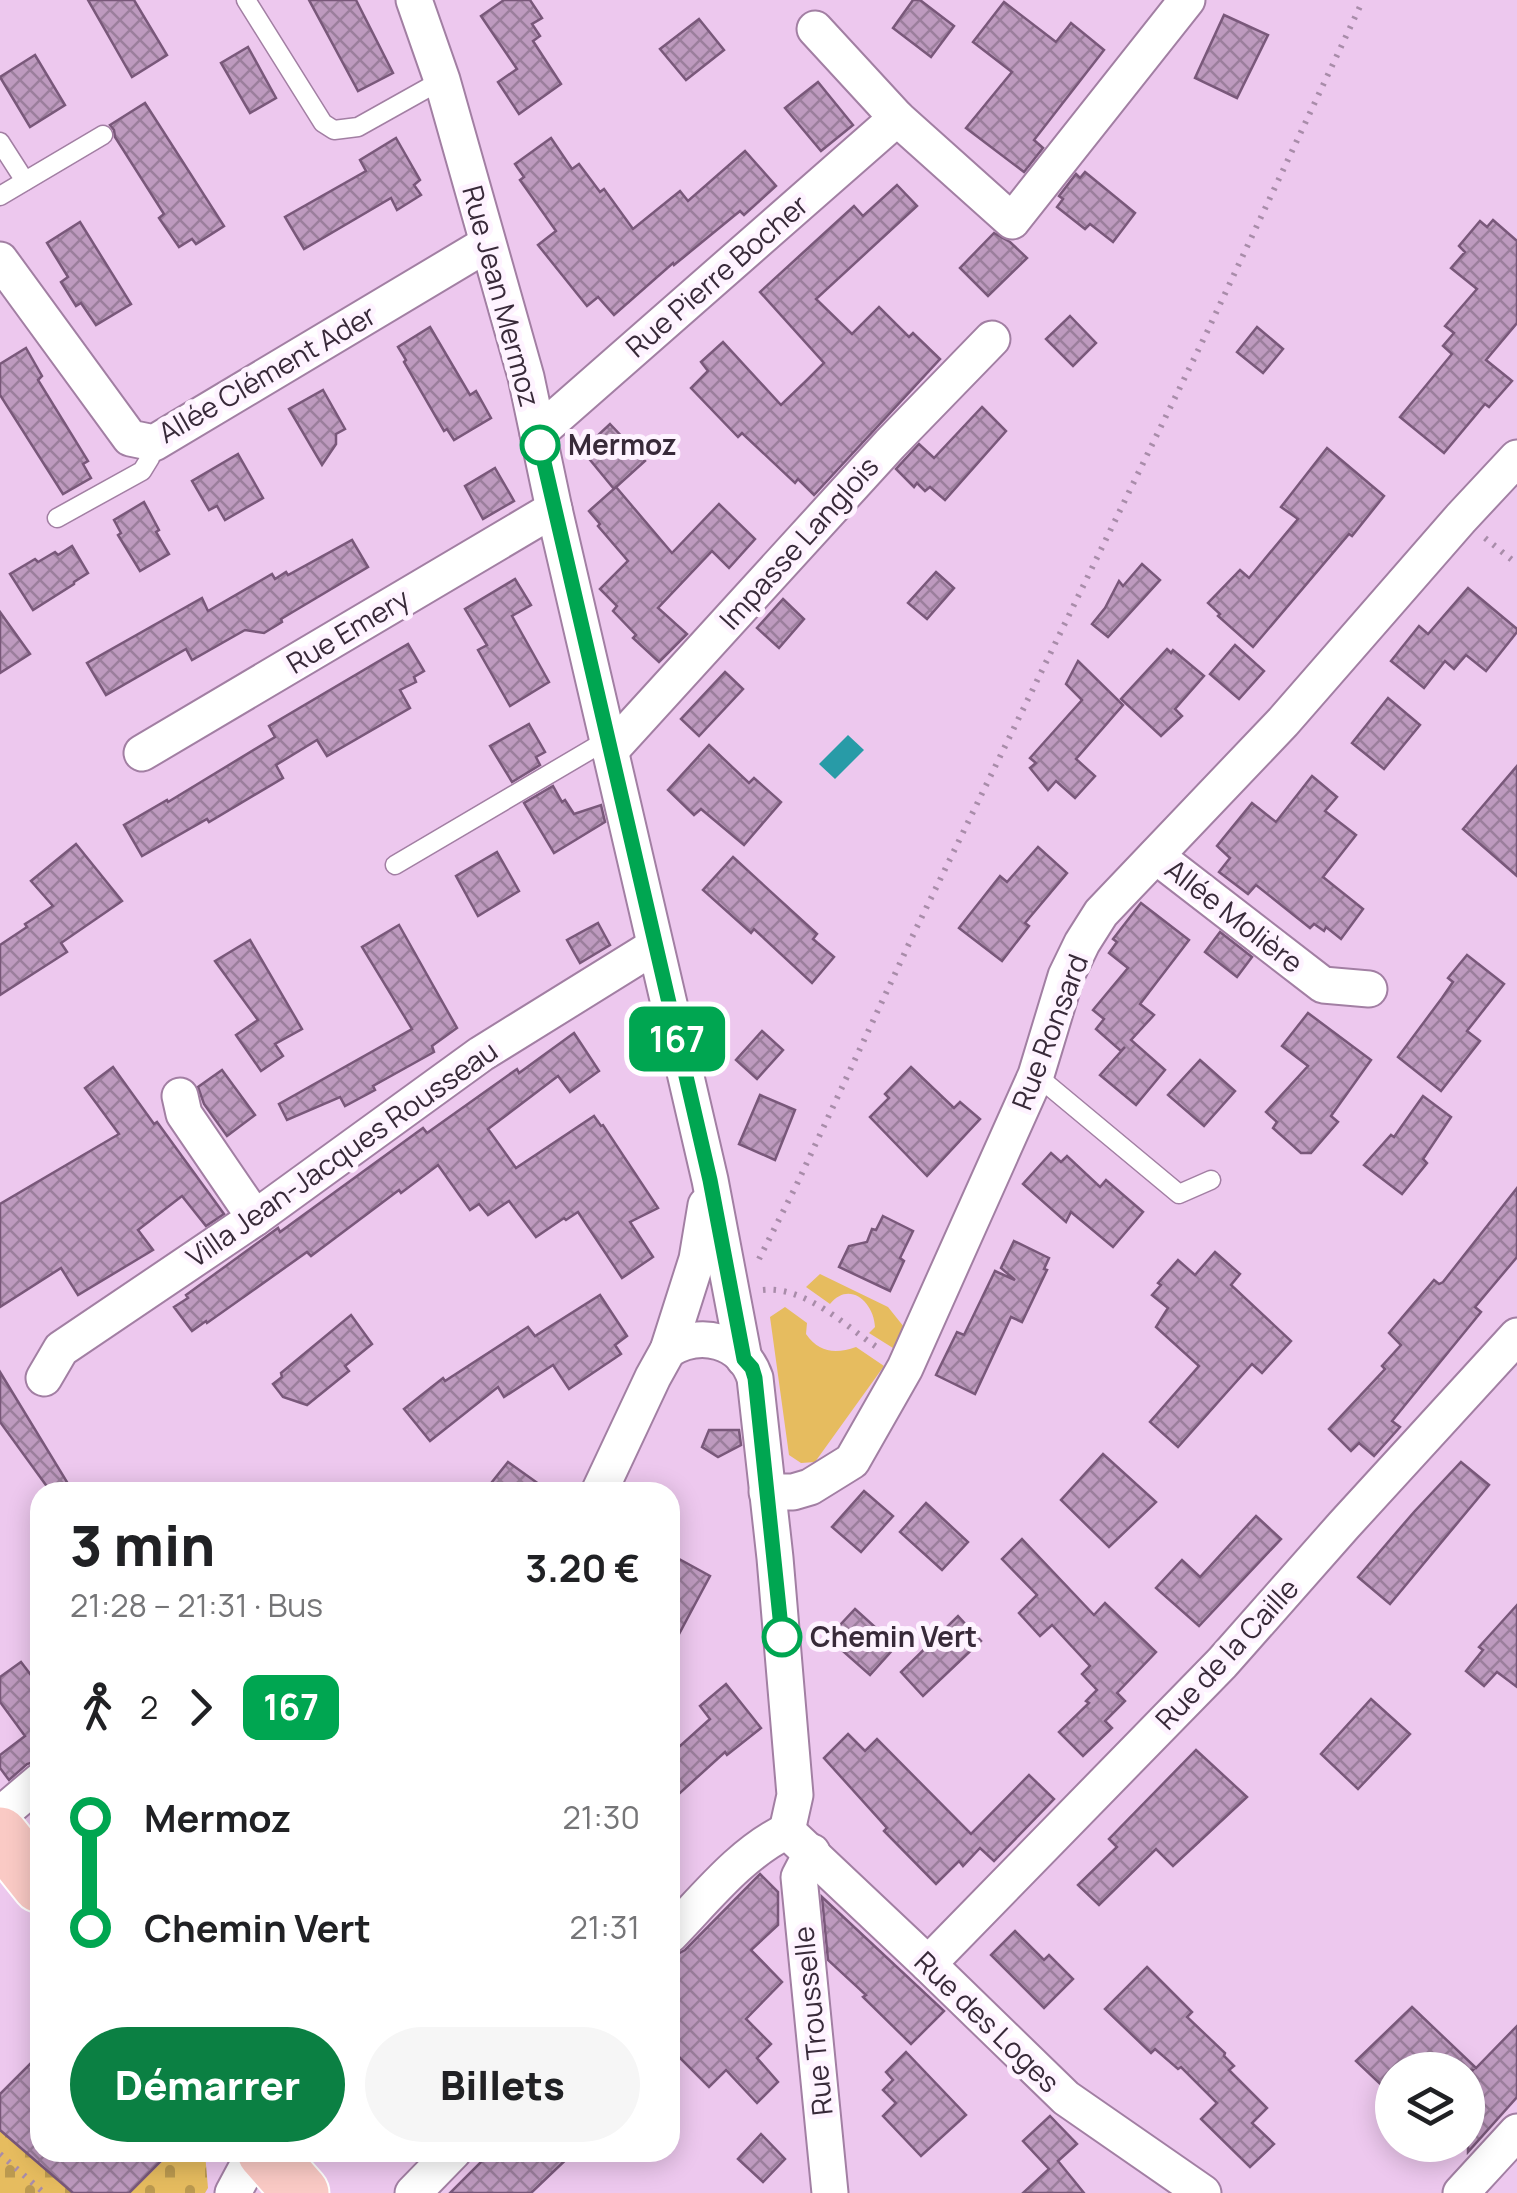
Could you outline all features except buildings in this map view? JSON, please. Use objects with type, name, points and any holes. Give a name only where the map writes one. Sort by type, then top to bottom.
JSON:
[{"type":"main road","points":[[0,1835],[30,1873]]},
{"type":"street","name":"Rue Jean Mermoz","points":[[414,0],[442,80],[526,377],[710,1180],[744,1359],[755,1378],[767,1492]]},
{"type":"street","points":[[816,29],[897,118],[1012,220],[1187,0]]},
{"type":"street","name":"Rue Pierre Bocher","points":[[538,434],[897,118]]},
{"type":"street","name":"Allée Clément Ader","points":[[0,260],[130,438],[154,443],[487,244]]},
{"type":"street","name":"Impasse Langlois","points":[[609,745],[992,340]]},
{"type":"street","name":"Rue Ronsard","points":[[767,1492],[793,1492],[810,1487],[852,1461],[905,1368],[1036,1074],[1066,976],[1101,913],[1283,722],[1517,458]]},
{"type":"street","name":"Rue Emery","points":[[142,753],[554,509]]},
{"type":"street","name":"Allée Molière","points":[[1156,856],[1324,986],[1370,989]]},
{"type":"street","name":"Villa Jean-Jacques Rousseau","points":[[44,1378],[61,1349],[255,1218],[481,1054],[655,946]]},
{"type":"street","points":[[180,1096],[184,1114],[255,1218]]},
{"type":"street","name":"Rue Jean Mermoz","points":[[604,1482],[668,1350],[696,1259],[710,1180]]},
{"type":"street","name":"Rue de la Caille","points":[[928,1964],[1222,1663],[1517,1336]]},
{"type":"street","points":[[668,1350],[689,1340],[712,1340],[736,1350],[744,1359]]},
{"type":"street","name":"Rue Trousselle","points":[[767,1492],[776,1558],[800,1842],[799,1877],[830,2193]]},
{"type":"street","points":[[0,1815],[30,1790]]},
{"type":"street","points":[[680,1924],[769,1840],[800,1842]]},
{"type":"street","name":"Rue des Loges","points":[[800,1842],[1066,2098],[1203,2193]]},
{"type":"street","points":[[1461,2193],[1517,2132]]},
{"type":"street","points":[[413,2193],[443,2162]]},
{"type":"lane","points":[[246,0],[323,123],[334,130],[358,127],[442,80]]},
{"type":"lane","points":[[0,196],[103,135]]},
{"type":"lane","points":[[0,142],[25,182]]},
{"type":"lane","points":[[57,518],[142,470],[154,443]]},
{"type":"lane","points":[[395,865],[609,745]]},
{"type":"lane","points":[[1036,1074],[1180,1194],[1210,1180]]},
{"type":"path","points":[[736,1304],[1363,0]]},
{"type":"path","points":[[736,1304],[765,1288],[791,1291],[816,1304],[905,1368]]},
{"type":"path","points":[[0,2154],[34,2190],[44,2193]]},
{"type":"green space","points":[[820,1274],[888,1307],[904,1327],[893,1348],[869,1333],[875,1327],[874,1318],[860,1298],[845,1294],[830,1304],[806,1287]]},
{"type":"green space","points":[[785,1307],[807,1323],[806,1334],[816,1345],[835,1351],[856,1347],[884,1366],[815,1462],[801,1463],[789,1455],[770,1317]]},
{"type":"green space","points":[[0,2129],[30,2155],[30,2162],[38,2162],[73,2193],[0,2193]]},
{"type":"green space","points":[[162,2162],[206,2162],[205,2193],[130,2193]]},
{"type":"shaded area","points":[[848,735],[864,750],[835,779],[819,764]]},
{"type":"bus line","name":"167","points":[[540,445],[710,1180],[744,1359],[755,1378],[782,1637]]},
{"type":"place","name":"Mermoz","points":[[540,445]]},
{"type":"place","name":"Chemin Vert","points":[[782,1637]]}]
